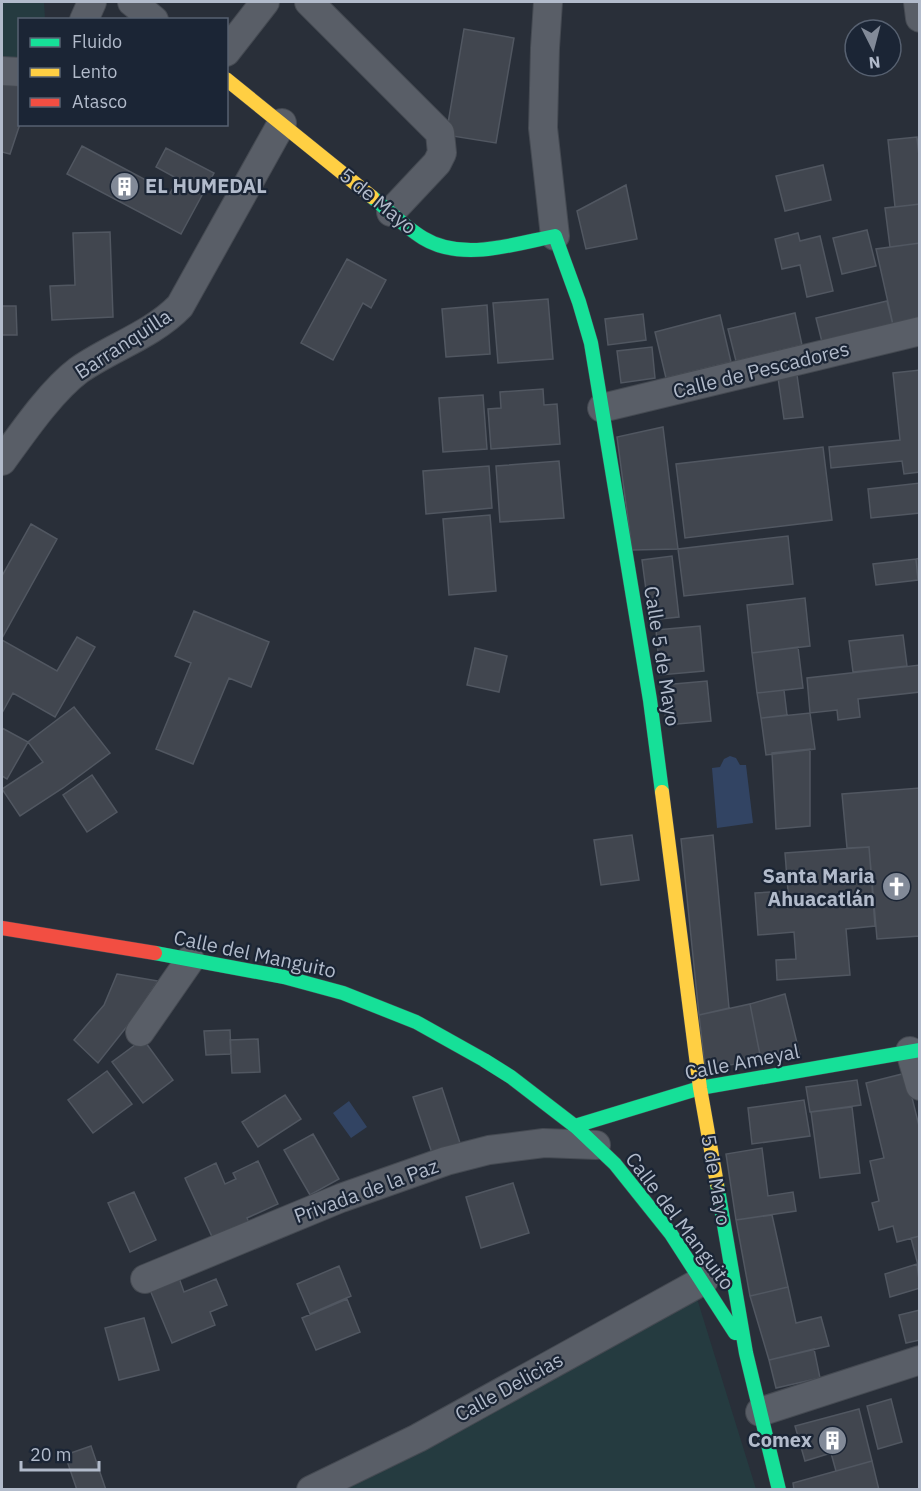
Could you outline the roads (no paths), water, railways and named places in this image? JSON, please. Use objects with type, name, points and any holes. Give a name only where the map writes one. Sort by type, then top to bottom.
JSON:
[{"type":"street","points":[[85,18],[92,2]]},
{"type":"street","points":[[132,2],[152,18]]},
{"type":"street","points":[[228,49],[265,2]]},
{"type":"street","points":[[309,2],[440,133],[442,153],[437,163],[391,212]]},
{"type":"street","points":[[548,2],[543,128],[555,237]]},
{"type":"street","points":[[918,2],[920,18]]},
{"type":"street","points":[[2,71],[18,72]]},
{"type":"street","name":"5 de Mayo","points":[[228,81],[423,238],[445,248],[479,250],[555,237]]},
{"type":"street","name":"Barranquilla","points":[[2,461],[60,387],[80,370],[165,321],[180,306],[282,123]]},
{"type":"street","name":"Calle 5 de Mayo","points":[[555,237],[584,313],[602,408],[650,700],[700,1089]]},
{"type":"street","name":"Calle de Pescadores","points":[[602,408],[920,331]]},
{"type":"street","name":"Calle del Manguito","points":[[2,928],[277,975],[316,984],[353,996],[426,1027],[481,1058],[508,1075],[586,1135],[638,1190],[704,1280],[746,1353]]},
{"type":"street","points":[[140,1032],[190,960]]},
{"type":"street","points":[[914,1050],[920,1086]]},
{"type":"street","name":"Calle Ameyal","points":[[586,1135],[700,1089],[914,1050]]},
{"type":"street","name":"5 de Mayo","points":[[700,1089],[746,1353],[760,1412]]},
{"type":"street","name":"Privada de la Paz","points":[[145,1279],[340,1198],[446,1161],[489,1150],[586,1135]]},
{"type":"street","name":"Calle Delicias","points":[[311,1490],[418,1438],[704,1280]]},
{"type":"street","points":[[779,1490],[760,1412],[920,1360]]},
{"type":"water","points":[[730,756],[736,758],[740,765],[746,765],[753,823],[717,828],[712,768],[720,767],[724,759]]},
{"type":"water","points":[[349,1101],[367,1127],[351,1138],[333,1113]]},
{"type":"place","name":"EL HUMEDAL","points":[[124,186]]},
{"type":"place","name":"Santa Maria Ahuacatlán","points":[[896,887]]},
{"type":"place","name":"Comex","points":[[833,1440]]}]
